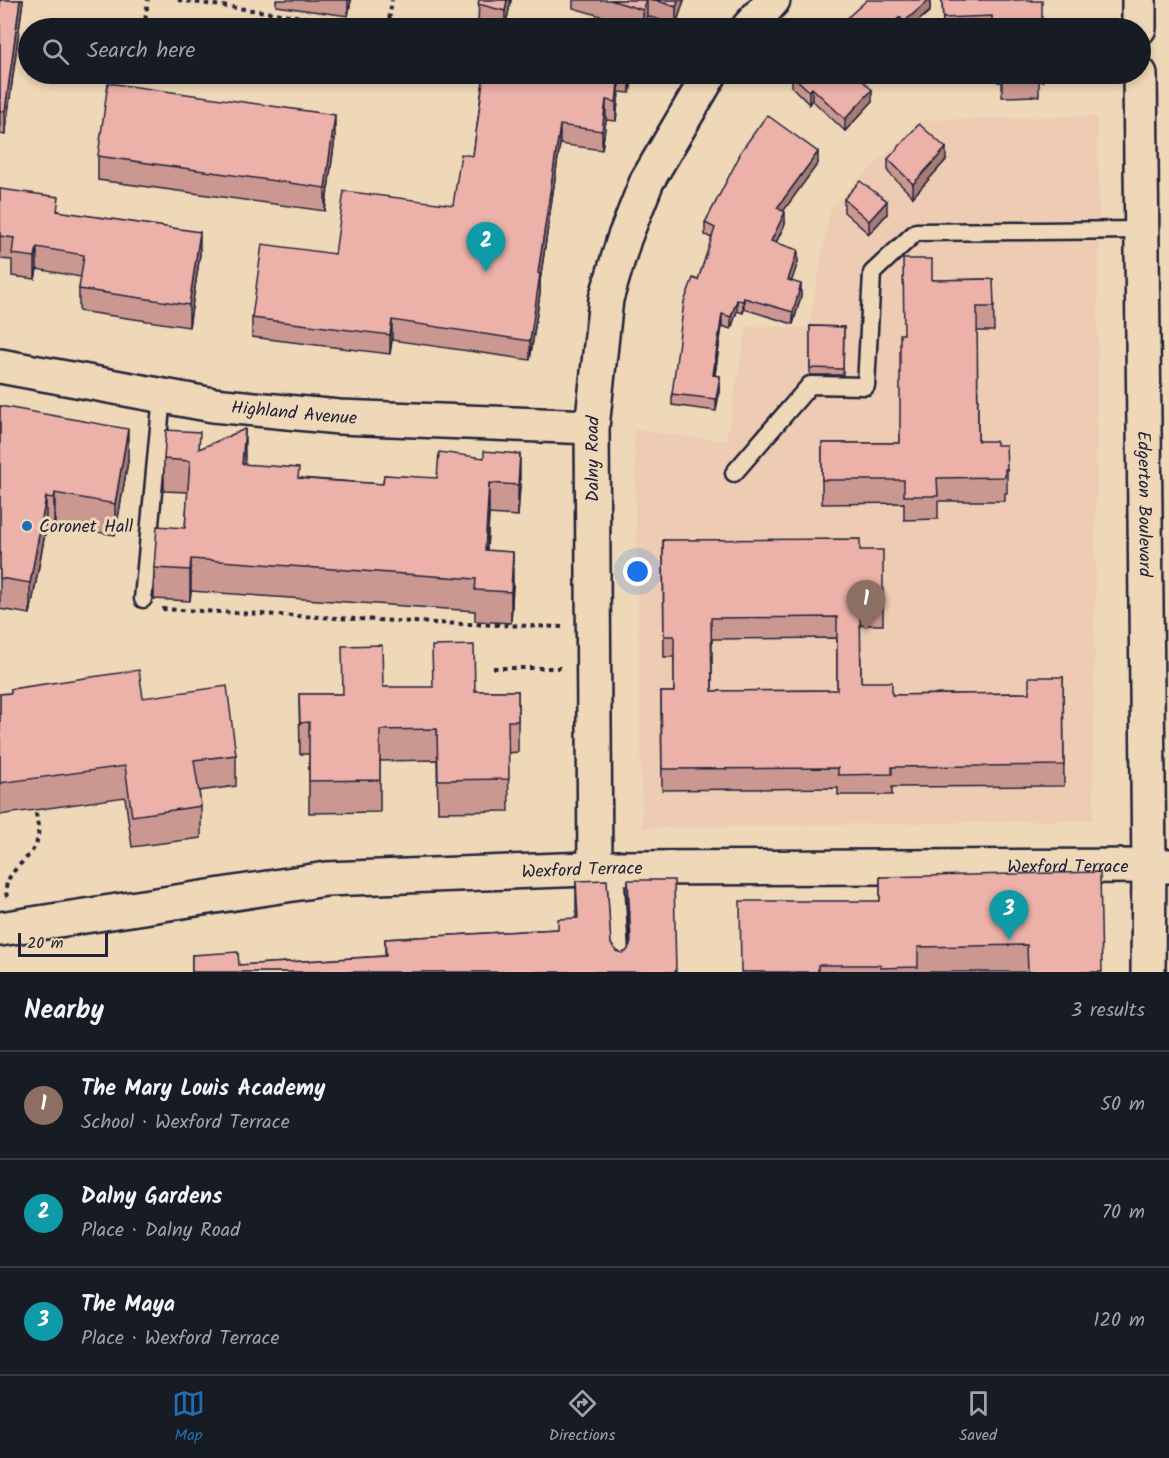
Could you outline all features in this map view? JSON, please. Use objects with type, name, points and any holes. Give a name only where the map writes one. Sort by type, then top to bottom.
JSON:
[{"type":"street","points":[[757,18],[772,0]]},
{"type":"street","points":[[1139,0],[1139,18]]},
{"type":"street","name":"Dalny Road","points":[[605,868],[592,427],[606,299],[624,239],[647,181],[704,84]]},
{"type":"street","name":"Edgerton Boulevard","points":[[1140,84],[1159,867],[1148,972]]},
{"type":"street","name":"Highland Avenue","points":[[0,366],[213,405],[339,417],[592,427]]},
{"type":"street","name":"Wexford Terrace","points":[[4,916],[313,880],[605,868],[1159,867]]},
{"type":"lane","points":[[734,473],[810,386],[866,386],[872,273],[916,232],[1142,230]]},
{"type":"lane","points":[[143,599],[162,396]]},
{"type":"lane","points":[[605,868],[621,972]]},
{"type":"path","points":[[145,18],[148,0]]},
{"type":"path","points":[[178,0],[305,18]]},
{"type":"path","points":[[388,18],[392,0]]},
{"type":"path","points":[[143,599],[164,609],[435,623],[564,627]]},
{"type":"path","points":[[493,668],[564,668]]},
{"type":"path","points":[[4,916],[7,883],[17,867],[30,855],[37,842],[39,833],[36,813]]},
{"type":"shaded area","points":[[1097,116],[1099,211],[1093,820],[642,828],[634,430],[726,441],[747,326],[809,328],[830,208],[921,120]]},
{"type":"building","points":[[0,0],[20,0],[5,111],[0,111]]},
{"type":"building","points":[[479,0],[507,0],[505,11],[478,4]]},
{"type":"building","points":[[610,0],[646,0],[643,10]]},
{"type":"building","points":[[655,0],[678,0],[676,7]]},
{"type":"building","points":[[867,0],[929,0],[909,18],[847,18]]},
{"type":"building","points":[[942,0],[1042,1],[1042,18],[992,18],[992,16],[943,18]]},
{"type":"building","points":[[108,84],[335,115],[325,188],[98,156]]},
{"type":"building","points":[[483,84],[618,84],[616,102],[606,100],[602,131],[560,125],[530,341],[392,320],[390,335],[252,318],[262,244],[335,254],[344,191],[453,205],[461,154],[473,156]]},
{"type":"building","points":[[802,84],[866,84],[872,90],[845,119],[812,88],[809,91]]},
{"type":"building","points":[[767,115],[818,152],[777,208],[785,212],[771,241],[798,250],[788,280],[801,284],[793,312],[744,298],[743,301],[737,300],[731,317],[722,314],[713,375],[720,376],[716,399],[672,394],[684,302],[693,278],[698,280],[715,228],[705,223],[739,154]]},
{"type":"building","points":[[919,124],[946,148],[913,184],[888,159]]},
{"type":"building","points":[[860,181],[887,201],[869,221],[844,199]]},
{"type":"building","points":[[0,189],[59,197],[57,211],[200,232],[189,305],[79,289],[84,255],[37,247],[35,257],[12,254],[14,238],[0,236]]},
{"type":"building","points":[[903,259],[932,259],[932,280],[993,279],[994,307],[977,307],[978,441],[996,441],[996,445],[1006,445],[1005,477],[937,478],[938,496],[904,496],[904,480],[822,480],[822,443],[900,443],[900,334],[904,334]]},
{"type":"building","points":[[810,326],[844,327],[843,369],[810,368]]},
{"type":"building","name":"Coronet Hall","points":[[0,406],[128,429],[115,504],[55,493],[54,498],[46,497],[30,583],[0,578]]},
{"type":"building","points":[[245,429],[242,464],[299,468],[298,478],[383,484],[384,475],[437,478],[439,452],[484,458],[484,451],[520,454],[518,485],[489,483],[485,550],[513,552],[511,592],[475,590],[476,579],[191,559],[190,570],[154,568],[157,526],[185,528],[190,461],[164,459],[166,430],[200,432],[199,449]]},
{"type":"building","points":[[860,539],[860,550],[883,550],[883,604],[860,604],[861,682],[892,682],[892,695],[1029,693],[1029,677],[1063,677],[1064,765],[892,767],[892,774],[838,775],[838,768],[662,769],[661,692],[674,692],[674,636],[664,636],[663,540]],"holes":[[[837,617],[837,690],[712,691],[711,618]]]},
{"type":"building","points":[[382,645],[383,687],[433,687],[432,646],[474,645],[475,691],[518,691],[518,721],[508,721],[509,779],[438,780],[437,729],[380,730],[380,780],[309,781],[309,722],[300,723],[299,694],[343,694],[342,646]]},
{"type":"building","points":[[139,670],[143,698],[227,686],[236,755],[194,760],[201,806],[132,816],[125,766],[0,783],[0,694],[11,693],[11,689]]},
{"type":"building","points":[[1100,872],[1102,972],[1028,972],[1027,945],[918,947],[918,967],[818,965],[818,972],[741,972],[740,901],[880,901],[880,877]]},
{"type":"building","points":[[607,880],[611,944],[616,951],[622,953],[627,951],[631,942],[628,880],[674,880],[676,972],[192,972],[192,955],[238,952],[239,965],[386,956],[385,939],[558,929],[558,919],[578,918],[576,881]]},
{"type":"place","name":"Dalny Gardens","points":[[486,272]]},
{"type":"place","name":"Coronet Hall","points":[[27,526]]},
{"type":"place","name":"The Mary Louis Academy","points":[[866,630]]},
{"type":"place","name":"The Maya","points":[[1009,940]]}]
